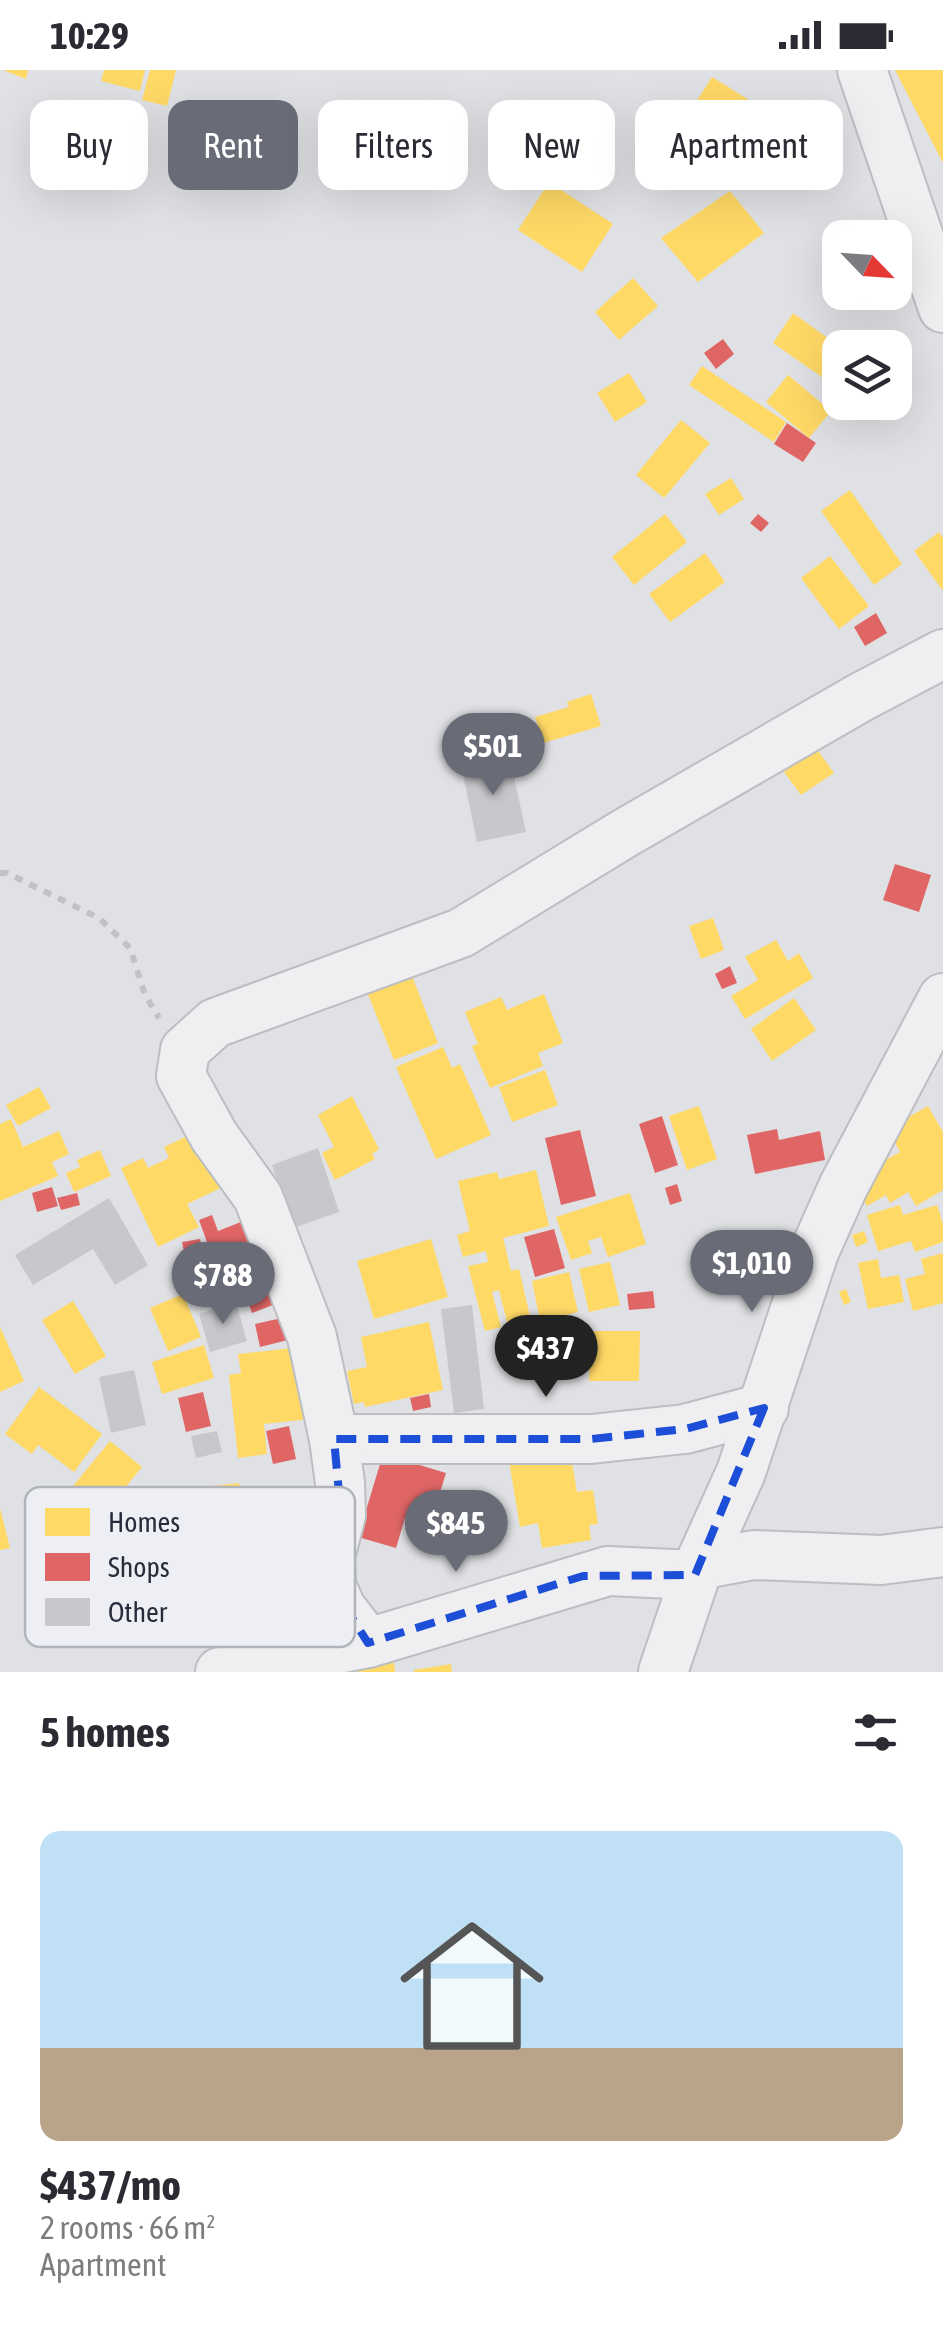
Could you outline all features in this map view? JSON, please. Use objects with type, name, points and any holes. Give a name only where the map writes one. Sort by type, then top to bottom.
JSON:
[{"type":"street","points":[[862,70],[943,308]]},
{"type":"street","points":[[338,1487],[334,1439],[312,1338],[258,1197],[197,1110],[181,1076],[185,1050],[215,1023],[462,933],[624,833],[943,654]]},
{"type":"street","points":[[662,1672],[697,1570],[741,1472],[814,1252],[843,1187],[943,998]]},
{"type":"street","points":[[334,1439],[591,1439],[685,1429],[764,1408]]},
{"type":"street","points":[[355,1646],[596,1573],[697,1570],[754,1556],[880,1560],[943,1552]]},
{"type":"street","points":[[355,1626],[368,1643]]},
{"type":"street","points":[[220,1672],[348,1647]]},
{"type":"path","points":[[0,873],[98,918],[130,948],[145,995],[162,1024],[185,1050]]},
{"type":"highlighted area","points":[[764,1408],[695,1575],[583,1576],[368,1643],[331,1585],[341,1515],[334,1439],[591,1439],[685,1429]]},
{"type":"building: Homes","points":[[3,70],[28,70],[26,79]]},
{"type":"building: Homes","points":[[104,70],[145,70],[140,91],[101,81]]},
{"type":"building: Homes","points":[[150,70],[176,70],[167,106],[142,100]]},
{"type":"building: Homes","points":[[895,70],[943,70],[943,163]]},
{"type":"building: Homes","points":[[712,77],[749,100],[697,100]]},
{"type":"building: Homes","points":[[544,190],[561,190],[613,224],[582,272],[518,230]]},
{"type":"building: Homes","points":[[730,191],[764,233],[698,282],[661,238]]},
{"type":"building: Homes","points":[[633,278],[658,306],[619,340],[595,312]]},
{"type":"building: Homes","points":[[793,313],[822,334],[822,377],[773,343]]},
{"type":"building: Homes","points":[[702,366],[786,422],[774,442],[689,385]]},
{"type":"building: Homes","points":[[629,373],[647,402],[615,422],[597,393]]},
{"type":"building: Homes","points":[[788,375],[822,403],[824,420],[809,438],[766,402]]},
{"type":"building: Homes","points":[[681,420],[710,443],[664,498],[636,475]]},
{"type":"building: Homes","points":[[731,478],[744,499],[719,515],[705,494]]},
{"type":"building: Homes","points":[[850,490],[902,564],[874,585],[821,511]]},
{"type":"building: Homes","points":[[665,514],[687,542],[634,585],[612,557]]},
{"type":"building: Homes","points":[[939,532],[943,538],[943,591],[914,551]]},
{"type":"building: Homes","points":[[705,553],[725,582],[670,622],[649,594]]},
{"type":"building: Homes","points":[[830,556],[869,606],[839,629],[801,578]]},
{"type":"building: Homes","points":[[591,694],[601,726],[543,743],[535,717],[569,707],[567,702]]},
{"type":"building: Homes","points":[[816,748],[834,773],[801,795],[784,772]]},
{"type":"building: Homes","points":[[713,918],[724,950],[701,959],[689,926]]},
{"type":"building: Homes","points":[[776,940],[788,961],[799,953],[813,978],[745,1019],[731,996],[758,980],[745,957]]},
{"type":"building: Homes","points":[[410,971],[438,1043],[394,1060],[366,989]]},
{"type":"building: Homes","points":[[544,994],[563,1043],[538,1053],[543,1066],[490,1088],[472,1046],[478,1044],[465,1012],[501,997],[507,1010]]},
{"type":"building: Homes","points":[[794,998],[816,1030],[772,1061],[751,1029]]},
{"type":"building: Homes","points":[[443,1047],[452,1068],[460,1064],[491,1135],[436,1159],[396,1067]]},
{"type":"building: Homes","points":[[545,1070],[558,1105],[512,1122],[499,1087]]},
{"type":"building: Homes","points":[[39,1087],[51,1108],[18,1126],[6,1105]]},
{"type":"building: Homes","points":[[352,1096],[379,1149],[372,1154],[375,1159],[335,1180],[322,1153],[334,1147],[318,1115]]},
{"type":"building: Homes","points":[[699,1106],[717,1159],[687,1170],[669,1116]]},
{"type":"building: Homes","points":[[928,1106],[943,1132],[943,1190],[916,1206],[908,1192],[890,1203],[886,1195],[867,1206],[852,1179],[900,1152],[888,1129]]},
{"type":"building: Homes","points":[[11,1119],[23,1147],[59,1131],[69,1154],[52,1162],[58,1176],[0,1201],[0,1124]]},
{"type":"building: Homes","points":[[200,1130],[227,1185],[187,1204],[199,1227],[158,1247],[121,1168],[143,1158],[148,1168],[169,1158],[164,1147]]},
{"type":"building: Homes","points":[[100,1150],[111,1176],[74,1192],[66,1173],[80,1167],[77,1160]]},
{"type":"building: Homes","points":[[536,1170],[549,1226],[503,1238],[511,1271],[519,1269],[530,1316],[507,1322],[499,1290],[492,1292],[501,1327],[485,1331],[468,1266],[488,1262],[486,1251],[463,1257],[457,1235],[470,1231],[458,1181],[497,1172],[499,1179]]},
{"type":"building: Homes","points":[[630,1193],[646,1244],[608,1257],[601,1237],[588,1241],[592,1253],[571,1260],[556,1217]]},
{"type":"building: Homes","points":[[900,1205],[903,1215],[937,1205],[943,1242],[915,1252],[911,1241],[878,1251],[867,1215]]},
{"type":"building: Homes","points":[[864,1231],[868,1242],[856,1247],[852,1235]]},
{"type":"building: Homes","points":[[431,1239],[448,1297],[374,1319],[357,1261]]},
{"type":"building: Homes","points":[[943,1253],[943,1303],[913,1311],[905,1279],[925,1274],[921,1259]]},
{"type":"building: Homes","points":[[878,1259],[881,1278],[899,1275],[904,1302],[868,1309],[858,1263]]},
{"type":"building: Homes","points":[[610,1262],[620,1305],[589,1312],[579,1269]]},
{"type":"building: Homes","points":[[569,1272],[578,1312],[540,1321],[532,1281]]},
{"type":"building: Homes","points":[[846,1289],[851,1302],[844,1305],[839,1292]]},
{"type":"building: Homes","points":[[183,1294],[201,1337],[168,1351],[150,1308]]},
{"type":"building: Homes","points":[[73,1301],[106,1356],[75,1374],[42,1320]]},
{"type":"building: Homes","points":[[429,1322],[443,1390],[365,1407],[364,1402],[354,1404],[347,1371],[367,1367],[361,1337]]},
{"type":"building: Homes","points":[[0,1327],[24,1381],[0,1392]]},
{"type":"building: Homes","points":[[590,1331],[640,1331],[639,1381],[589,1381]]},
{"type":"building: Homes","points":[[204,1345],[214,1378],[162,1394],[152,1362]]},
{"type":"building: Homes","points":[[303,1347],[310,1419],[264,1424],[267,1454],[238,1458],[229,1375],[241,1373],[238,1354]]},
{"type":"building: Homes","points":[[39,1387],[102,1434],[74,1472],[38,1445],[32,1454],[5,1434]]},
{"type":"building: Homes","points":[[110,1441],[142,1467],[126,1487],[72,1487]]},
{"type":"building: Homes","points":[[571,1456],[577,1492],[593,1490],[598,1524],[589,1525],[591,1540],[542,1548],[538,1523],[520,1527],[509,1461]]},
{"type":"building: Homes","points":[[239,1483],[240,1487],[213,1487]]},
{"type":"building: Homes","points":[[0,1508],[10,1548],[0,1550]]},
{"type":"building: Homes","points":[[391,1644],[395,1672],[357,1672],[354,1651]]},
{"type":"building: Homes","points":[[451,1664],[452,1672],[414,1672],[414,1670]]},
{"type":"building: Shops","points":[[723,339],[734,354],[716,369],[704,353]]},
{"type":"building: Shops","points":[[787,423],[816,443],[803,462],[774,444]]},
{"type":"building: Shops","points":[[758,514],[769,523],[761,532],[750,523]]},
{"type":"building: Shops","points":[[876,613],[887,633],[865,646],[854,627]]},
{"type":"building: Shops","points":[[895,864],[931,875],[919,912],[883,900]]},
{"type":"building: Shops","points":[[730,966],[737,983],[722,989],[715,974]]},
{"type":"building: Shops","points":[[662,1116],[678,1165],[655,1173],[639,1124]]},
{"type":"building: Shops","points":[[777,1129],[779,1140],[820,1131],[825,1160],[755,1174],[747,1135]]},
{"type":"building: Shops","points":[[580,1130],[596,1196],[561,1205],[545,1138]]},
{"type":"building: Shops","points":[[677,1184],[682,1201],[670,1205],[665,1188]]},
{"type":"building: Shops","points":[[52,1187],[58,1206],[37,1212],[32,1193]]},
{"type":"building: Shops","points":[[77,1193],[80,1205],[61,1210],[57,1198]]},
{"type":"building: Shops","points":[[212,1215],[218,1231],[246,1220],[260,1260],[225,1273],[232,1294],[207,1302],[201,1281],[219,1275],[199,1220]]},
{"type":"building: Shops","points":[[554,1229],[565,1268],[535,1277],[524,1237]]},
{"type":"building: Shops","points":[[200,1239],[206,1266],[188,1269],[182,1242]]},
{"type":"building: Shops","points":[[267,1272],[278,1303],[252,1313],[241,1282]]},
{"type":"building: Shops","points":[[653,1291],[655,1308],[629,1310],[627,1294]]},
{"type":"building: Shops","points":[[295,1315],[300,1337],[260,1347],[255,1324]]},
{"type":"building: Shops","points":[[563,1343],[565,1354],[559,1355],[561,1370],[545,1372],[541,1346]]},
{"type":"building: Shops","points":[[203,1392],[211,1426],[186,1432],[178,1398]]},
{"type":"building: Shops","points":[[429,1394],[431,1407],[413,1411],[410,1398]]},
{"type":"building: Shops","points":[[289,1426],[296,1459],[273,1464],[266,1431]]},
{"type":"building: Shops","points":[[383,1454],[446,1473],[430,1525],[405,1518],[396,1548],[358,1537]]},
{"type":"building: Other","points":[[509,754],[526,832],[477,842],[461,765]]},
{"type":"building: Other","points":[[318,1148],[339,1212],[293,1228],[272,1165]]},
{"type":"building: Other","points":[[109,1198],[148,1265],[115,1285],[93,1249],[33,1285],[15,1255]]},
{"type":"building: Other","points":[[236,1302],[247,1341],[210,1352],[199,1314]]},
{"type":"building: Other","points":[[472,1305],[484,1409],[454,1413],[441,1309]]},
{"type":"building: Other","points":[[134,1370],[146,1425],[111,1433],[99,1377]]},
{"type":"building: Other","points":[[217,1431],[222,1452],[196,1458],[191,1436]]}]
